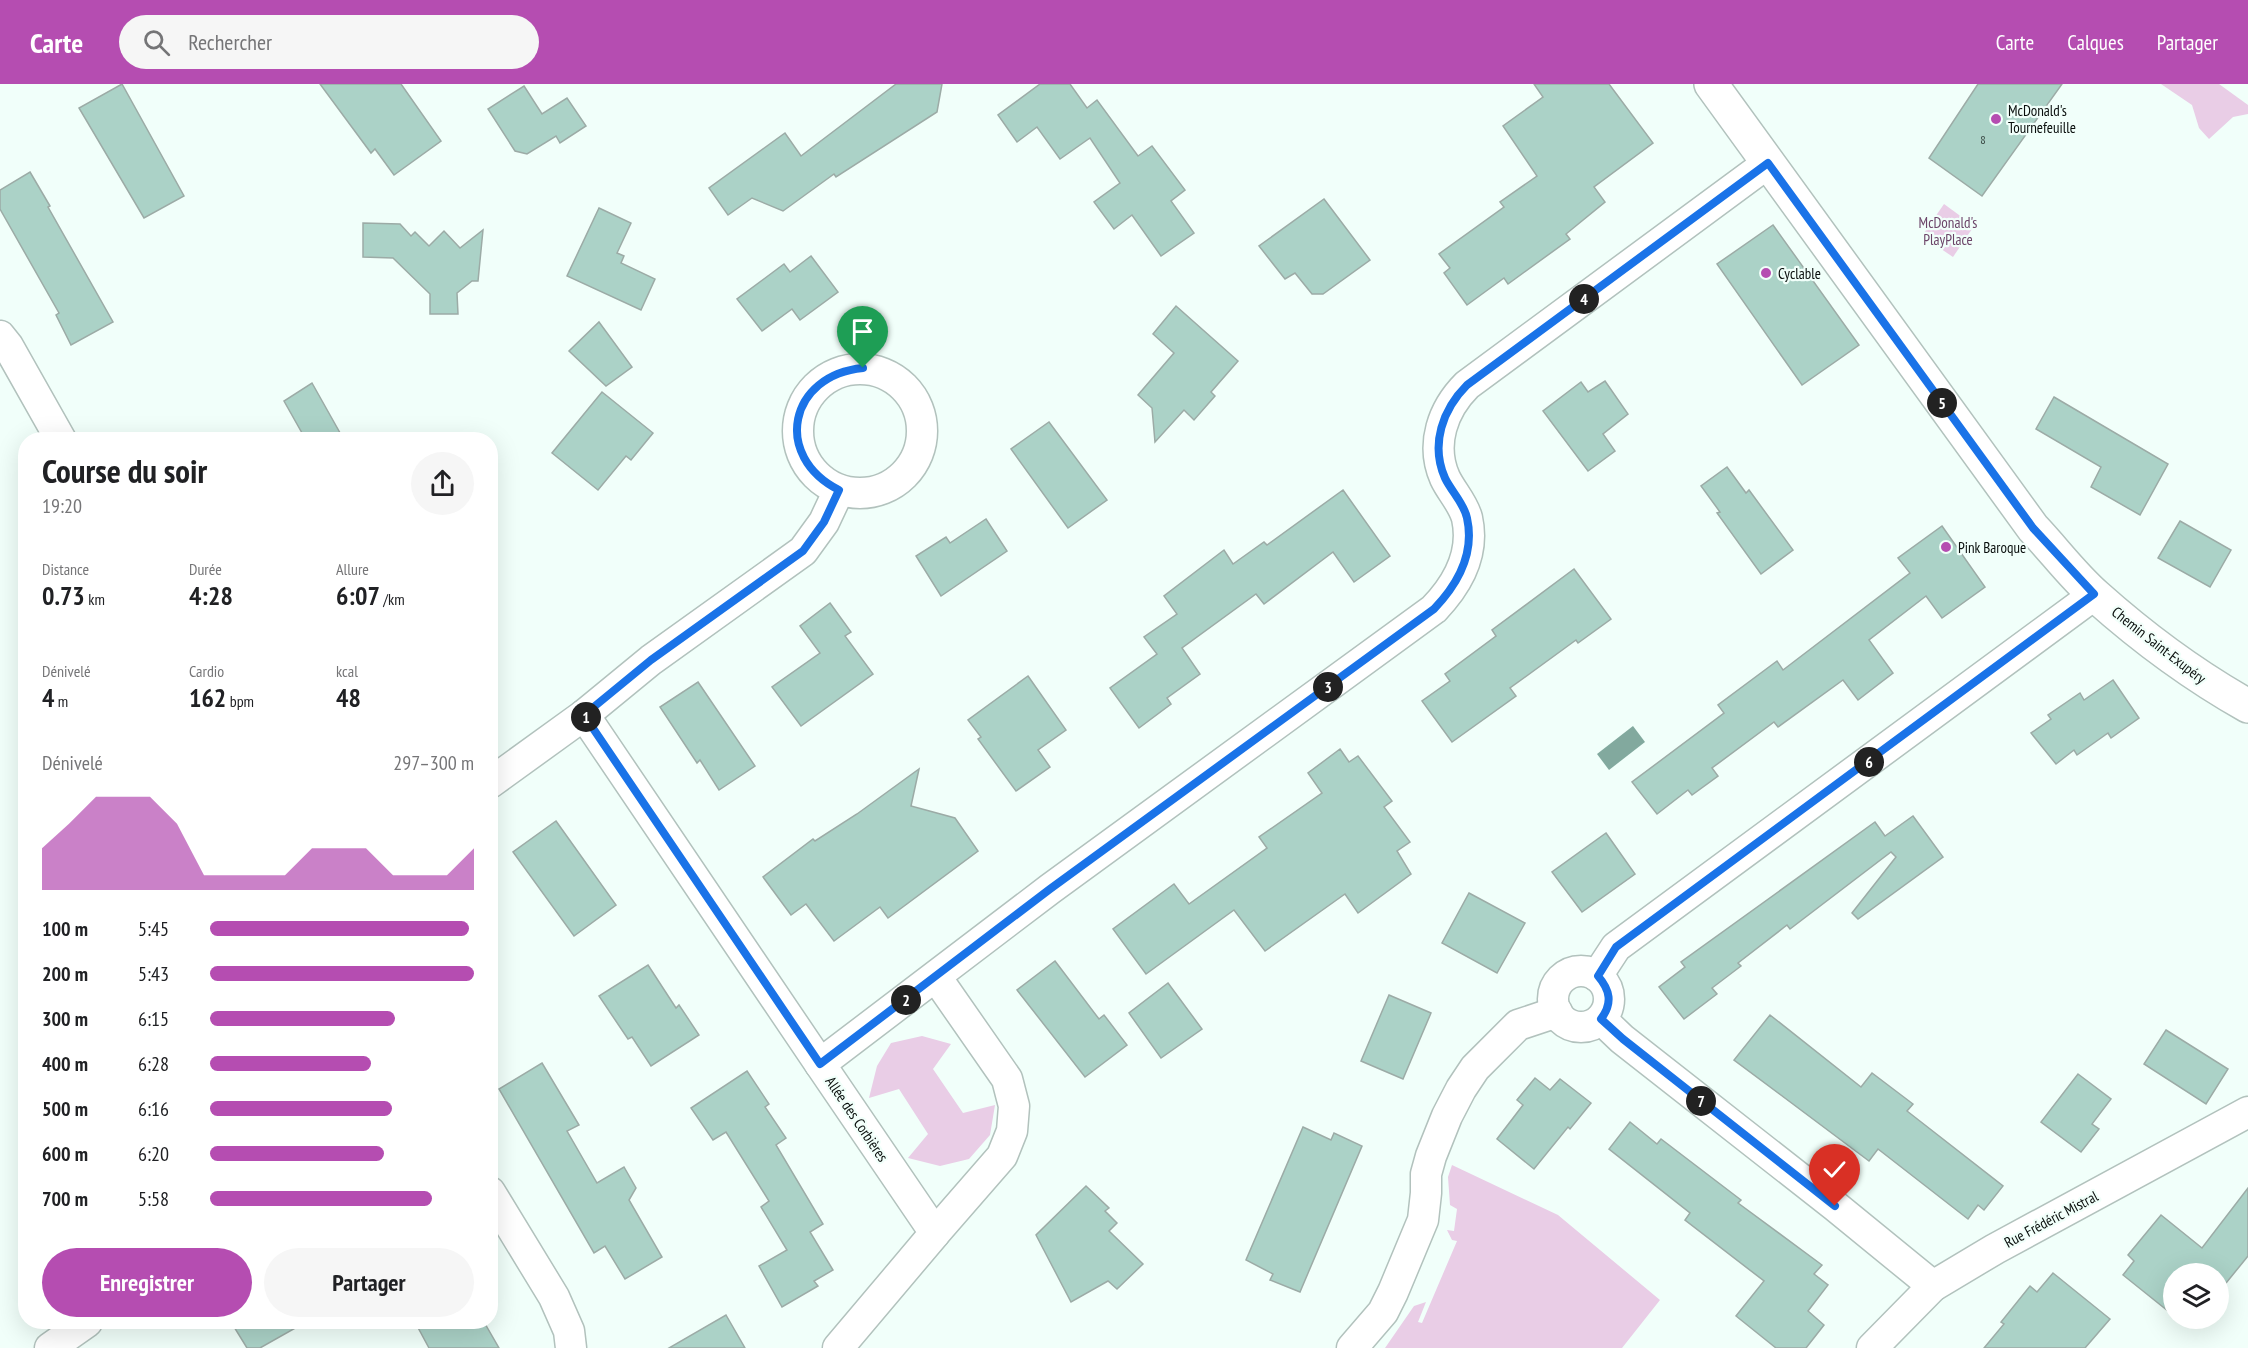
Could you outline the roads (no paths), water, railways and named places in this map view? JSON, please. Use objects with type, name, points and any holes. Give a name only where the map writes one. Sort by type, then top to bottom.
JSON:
[{"type":"street","name":"Chemin Saint-Exupéry","points":[[1712,84],[2033,528],[2094,594],[2159,648],[2203,681],[2248,706]]},
{"type":"street","name":"Allée des Corbières","points":[[936,1233],[820,1064],[1050,889],[1434,609],[1450,592],[1461,575],[1469,535],[1467,516],[1445,478],[1440,460],[1439,442],[1444,419],[1453,400],[1467,385],[1768,163]]},
{"type":"street","points":[[0,336],[8,346],[56,432]]},
{"type":"street","points":[[863,368],[881,372],[897,380],[910,393],[918,408],[922,425],[921,444],[915,460],[905,475],[891,486],[874,492],[856,494],[839,490],[823,482],[810,470],[801,454],[797,437],[798,419],[804,402],[815,388],[829,377],[846,370],[863,368]]},
{"type":"street","points":[[498,777],[584,715],[651,660],[803,551],[824,522],[839,490]]},
{"type":"street","points":[[1598,976],[1616,947],[2094,594]]},
{"type":"street","points":[[584,715],[820,1064]]},
{"type":"street","points":[[1579,971],[1598,976],[1606,986],[1609,995],[1607,1011],[1601,1019],[1593,1025],[1577,1026],[1562,1020],[1553,999],[1559,982],[1579,971]]},
{"type":"street","points":[[838,1348],[1002,1156],[1012,1131],[1014,1106],[1006,1079],[936,977]]},
{"type":"street","points":[[1352,1348],[1383,1312],[1393,1292],[1423,1220],[1426,1174],[1431,1156],[1461,1089],[1480,1062],[1518,1025],[1557,1012]]},
{"type":"street","points":[[1601,1019],[1933,1286]]},
{"type":"street","name":"Rue Frédéric Mistral","points":[[1872,1348],[1933,1286],[1995,1249],[2248,1112]]},
{"type":"street","points":[[498,1205],[554,1297],[569,1331],[571,1348]]},
{"type":"street","points":[[50,1348],[77,1329]]},
{"type":"place","name":"McDonald's Tournefeuille","points":[[1996,119]]},
{"type":"place","name":"Cyclable","points":[[1766,273]]},
{"type":"place","name":"Pink Baroque","points":[[1946,547]]},
{"type":"park label","name":"McDonald's PlayPlace","points":[[1948,230]]}]
